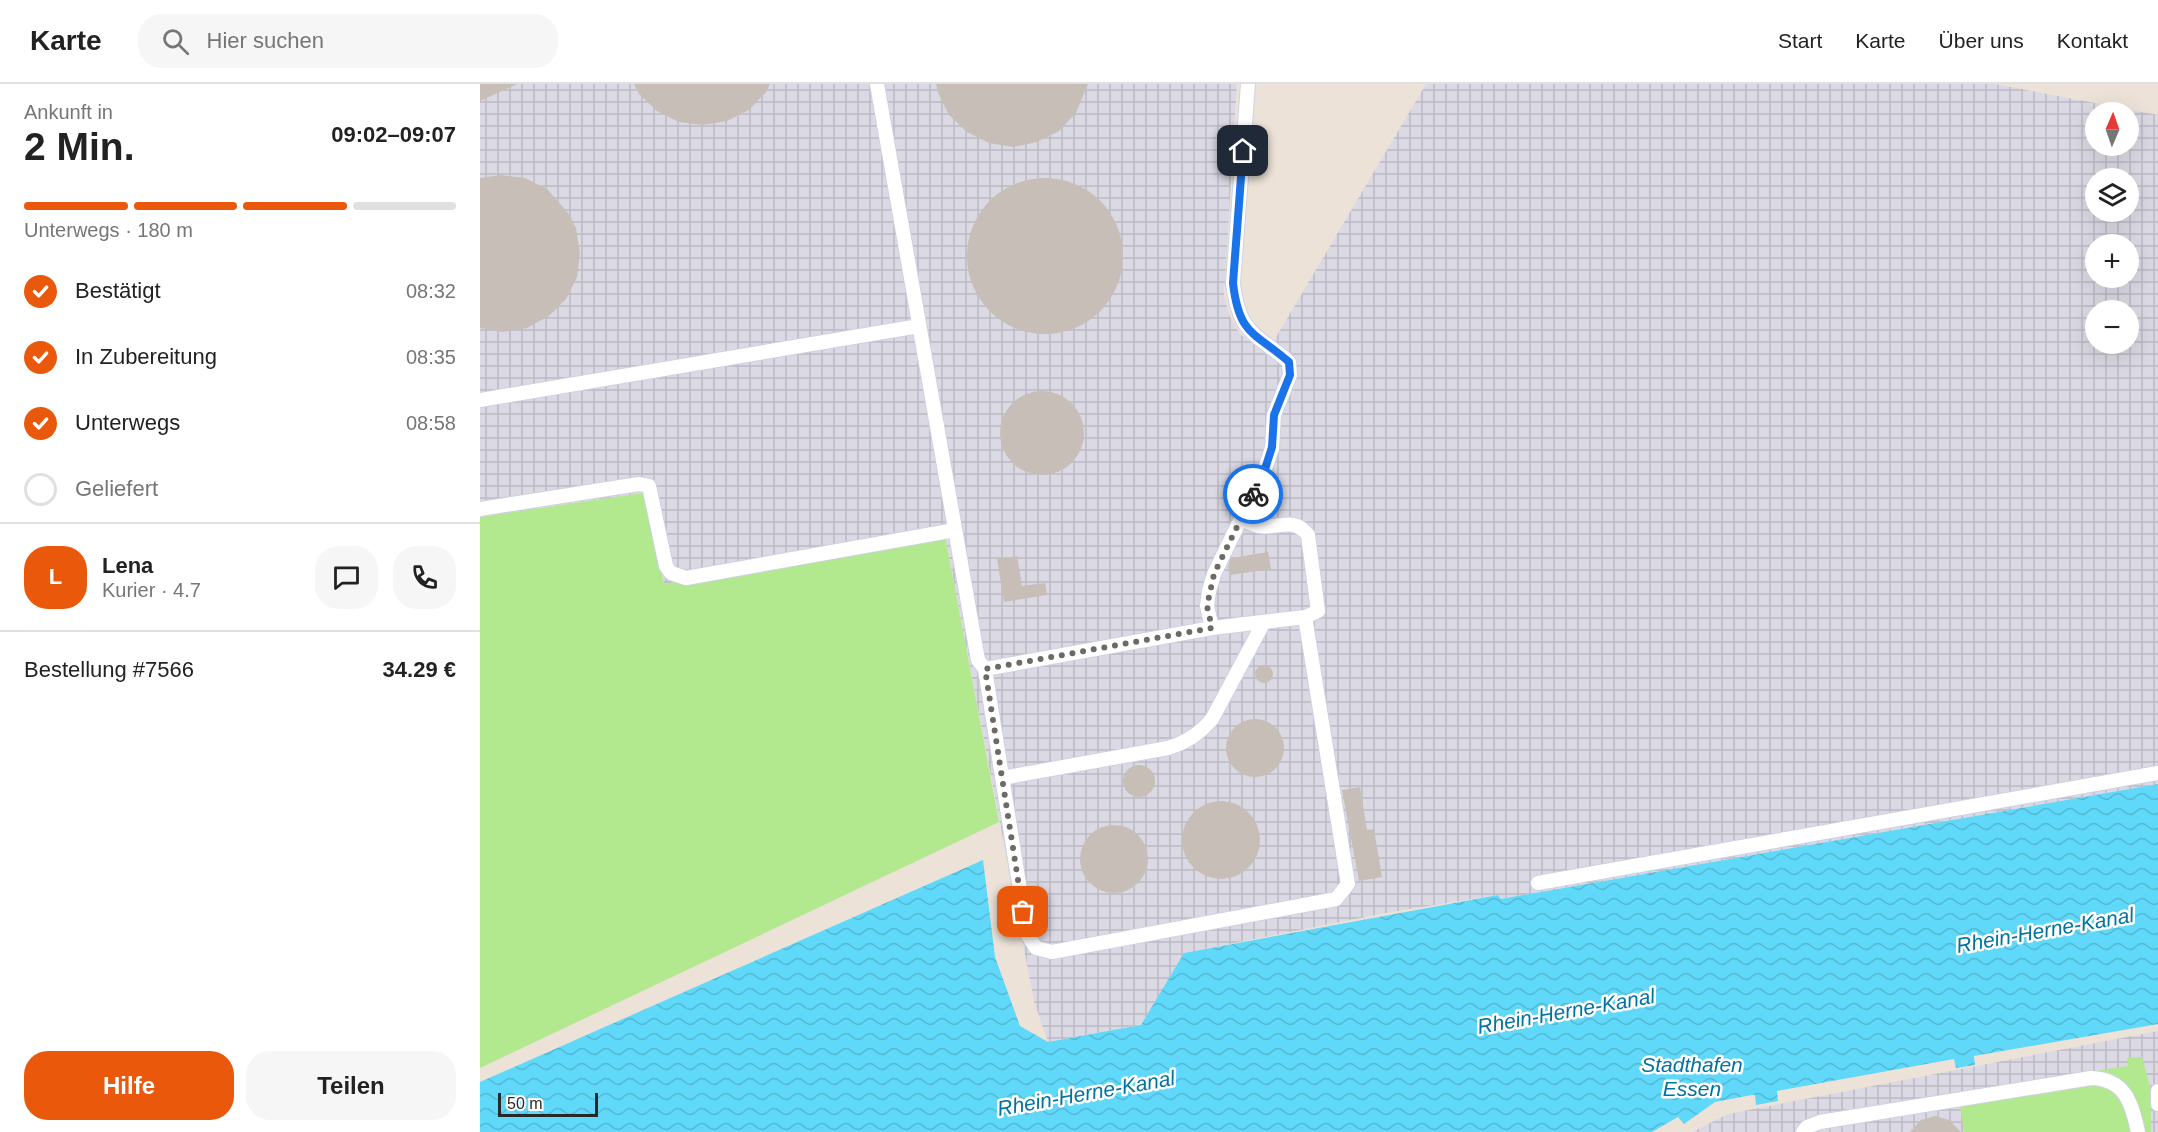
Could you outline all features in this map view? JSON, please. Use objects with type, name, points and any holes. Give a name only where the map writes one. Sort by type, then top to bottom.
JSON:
[{"type":"street","points":[[877,84],[978,660],[985,669],[1027,934],[1036,948],[1052,952],[1336,899],[1348,884],[1305,617]]},
{"type":"street","points":[[1212,628],[1207,606],[1214,574],[1265,469],[1272,447],[1274,415],[1290,375],[1289,362],[1273,352],[1243,323],[1233,283],[1248,84]]},
{"type":"street","points":[[480,400],[919,326]]},
{"type":"street","points":[[480,509],[639,484],[649,486],[666,566],[671,573],[686,578],[955,530]]},
{"type":"street","points":[[985,669],[1212,628],[1305,617],[1318,611],[1308,535],[1302,526],[1287,523],[1259,526],[1241,519]]},
{"type":"street","points":[[1002,778],[1168,748],[1186,742],[1201,732],[1212,719],[1264,622]]},
{"type":"street","points":[[1538,883],[2158,773]]},
{"type":"street","points":[[1803,1132],[1807,1127],[1820,1122],[2091,1078],[2110,1082],[2126,1093],[2133,1106],[2138,1132]]},
{"type":"street","points":[[2158,1091],[2158,1104]]},
{"type":"shaded area","points":[[480,84],[1237,84],[1224,296],[1230,317],[1240,334],[1266,354],[1426,84],[1995,84],[2090,102],[2085,102],[2085,156],[2139,156],[2139,111],[2158,115],[2158,784],[1501,899],[1498,895],[1391,912],[1184,953],[1141,1025],[1048,1042],[1034,1001],[945,536],[664,584],[643,493],[480,517]]},
{"type":"shaded area","points":[[2158,1031],[2158,1132],[1692,1132],[1728,1114]]},
{"type":"green space","points":[[643,493],[664,584],[945,536],[999,822],[480,1068],[480,517]]},
{"type":"green space","points":[[2142,1057],[2151,1090],[2151,1132],[2142,1132],[2135,1100],[2126,1084],[2109,1074],[2096,1071],[2128,1066],[2127,1058]]},
{"type":"green space","points":[[2083,1082],[2096,1084],[2113,1091],[2123,1103],[2134,1132],[1964,1132],[1960,1105]]},
{"type":"water","points":[[2158,784],[2158,1024],[1974,1056],[1975,1065],[1956,1068],[1954,1059],[1777,1091],[1778,1101],[1756,1105],[1755,1095],[1715,1102],[1684,1124],[1678,1117],[1652,1132],[480,1132],[480,1082],[983,860],[995,957],[1020,1026],[1048,1042],[1141,1025],[1184,953],[1498,895],[1501,899]]},
{"type":"building","points":[[480,84],[517,84],[480,101]]},
{"type":"building","points":[[634,84],[770,84],[766,92],[749,110],[727,121],[703,125],[679,122],[657,111],[639,94]]},
{"type":"building","points":[[936,84],[1088,84],[1076,113],[1059,131],[1037,142],[1013,147],[989,143],[967,132],[949,115]]},
{"type":"building","points":[[501,175],[525,178],[547,189],[569,214],[576,228],[580,253],[577,277],[566,299],[549,316],[527,328],[503,332],[480,328],[480,178]]},
{"type":"building","points":[[1045,178],[1075,184],[1100,201],[1117,226],[1123,256],[1117,286],[1100,311],[1075,328],[1045,334],[1015,328],[990,311],[973,286],[967,256],[973,226],[990,201],[1015,184]]},
{"type":"building","points":[[1042,391],[1058,394],[1072,403],[1081,417],[1084,433],[1081,449],[1072,463],[1058,472],[1042,475],[1026,472],[1012,463],[1003,449],[1000,433],[1003,417],[1012,403],[1026,394]]},
{"type":"building","points":[[1268,552],[1271,569],[1230,575],[1228,566],[1232,558]]},
{"type":"building","points":[[1017,556],[1022,586],[1045,583],[1047,595],[1004,602],[997,559]]},
{"type":"building","points":[[1264,665],[1270,668],[1273,674],[1270,680],[1264,683],[1258,680],[1255,674],[1258,668]]},
{"type":"building","points":[[1255,719],[1266,721],[1279,732],[1284,748],[1282,759],[1271,772],[1255,777],[1244,775],[1231,764],[1226,748],[1228,737],[1239,724]]},
{"type":"building","points":[[1139,765],[1151,769],[1155,781],[1151,793],[1139,797],[1127,793],[1123,781],[1127,769]]},
{"type":"building","points":[[1360,787],[1367,830],[1374,829],[1382,877],[1359,881],[1342,790]]},
{"type":"building","points":[[1213,801],[1229,801],[1243,807],[1254,818],[1260,832],[1260,848],[1254,862],[1243,873],[1229,879],[1213,879],[1199,873],[1188,862],[1182,848],[1182,832],[1188,818],[1199,807]]},
{"type":"building","points":[[1114,825],[1127,828],[1138,835],[1145,846],[1148,859],[1145,872],[1138,883],[1127,890],[1114,893],[1101,890],[1090,883],[1083,872],[1080,859],[1083,846],[1090,835],[1101,828]]},
{"type":"building","points":[[1935,1116],[1949,1120],[1961,1132],[1910,1132],[1921,1120]]},
{"type":"way so far","points":[[1023,912],[985,669],[1212,628],[1207,606],[1214,574],[1253,494]]},
{"type":"route","points":[[1243,151],[1233,283],[1234,298],[1243,323],[1273,352],[1289,362],[1290,375],[1274,415],[1272,447],[1253,494]]},
{"type":"water label","name":"Rhein-Herne-Kanal","points":[[2045,930]]},
{"type":"water label","name":"Rhein-Herne-Kanal","points":[[1566,1011]]},
{"type":"water label","name":"Stadthafen Essen","points":[[1692,1076]]},
{"type":"water label","name":"Rhein-Herne-Kanal","points":[[1086,1093]]}]
